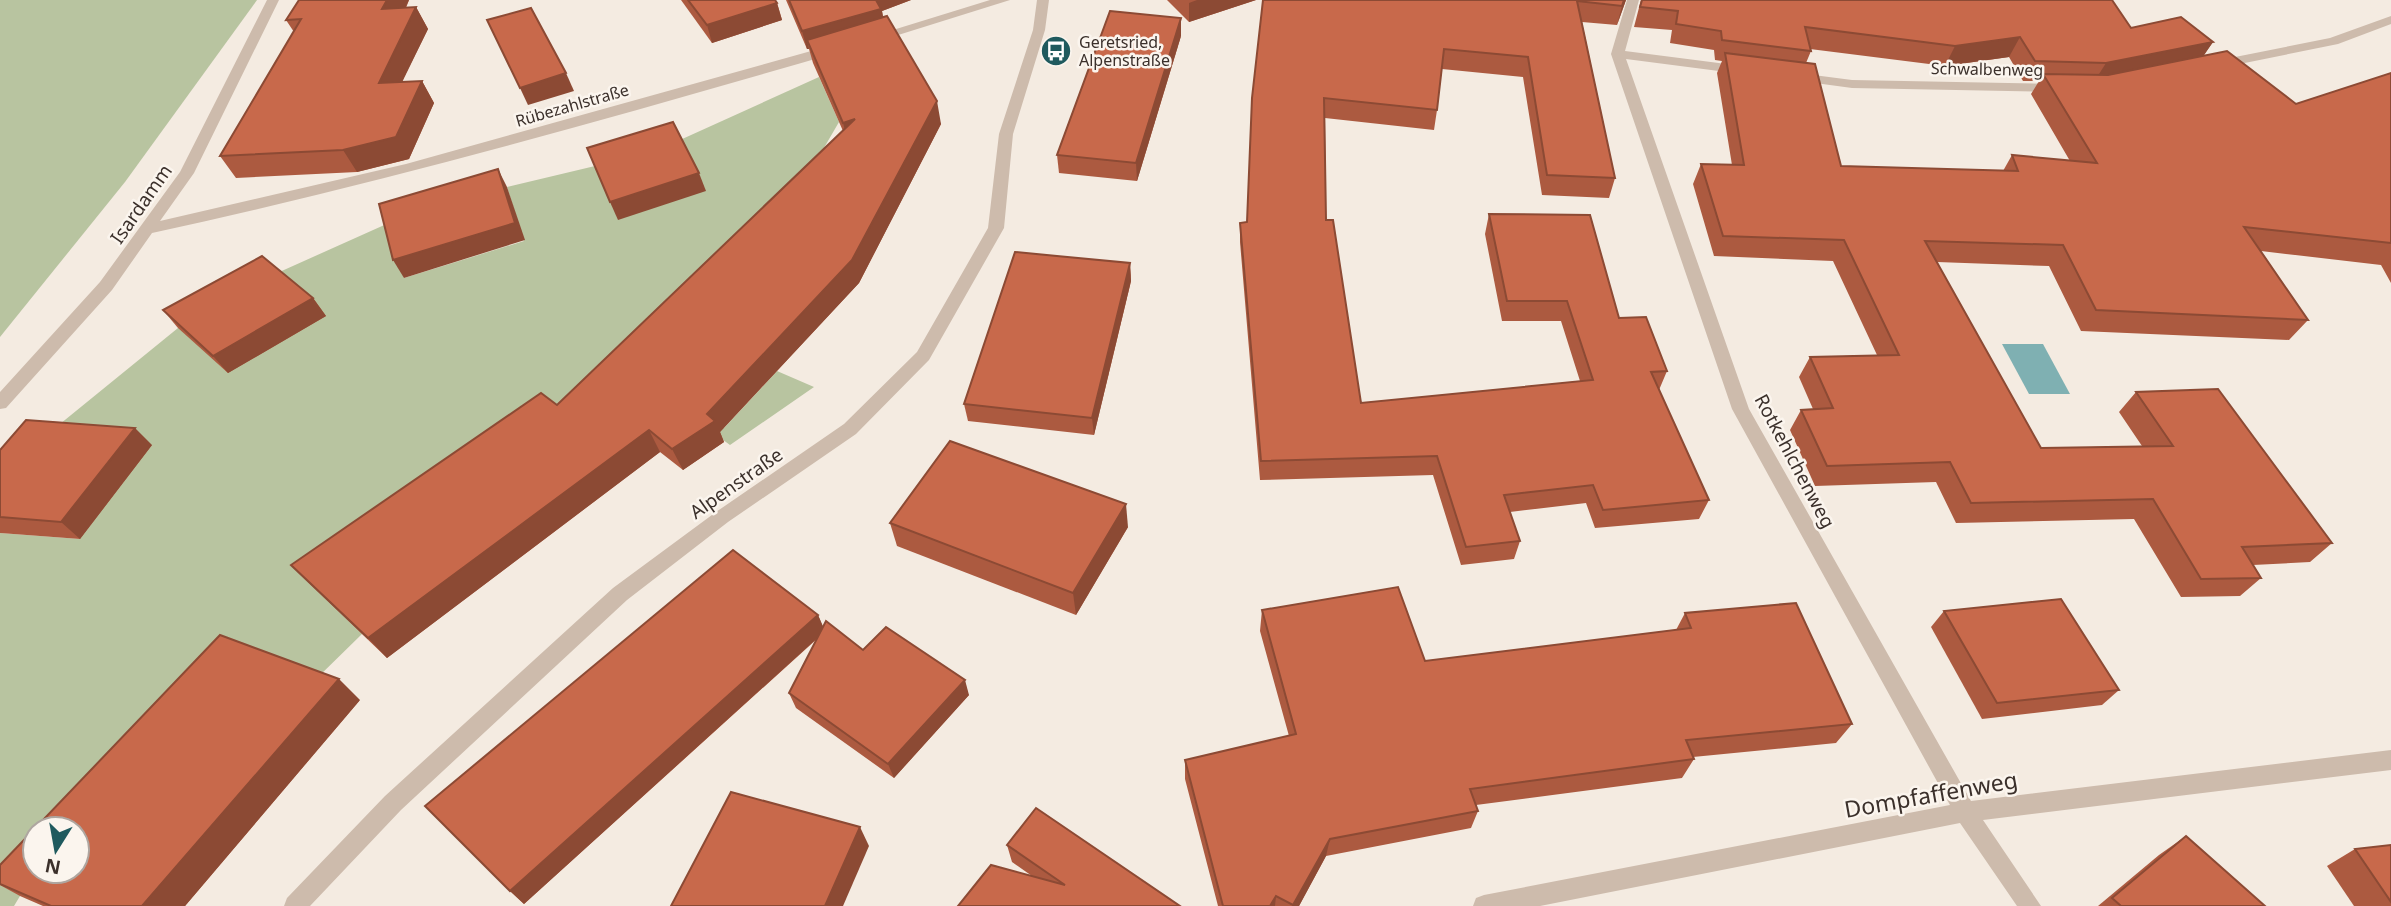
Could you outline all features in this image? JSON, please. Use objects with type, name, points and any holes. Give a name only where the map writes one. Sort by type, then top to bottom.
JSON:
[{"type":"street","name":"Isardamm","points":[[0,403],[106,286],[187,173],[273,0]]},
{"type":"street","name":"Rübezahlstraße","points":[[147,229],[262,206],[473,152],[1004,0]]},
{"type":"street","name":"Alpenstraße","points":[[295,906],[393,803],[620,594],[722,517],[850,429],[923,356],[996,228],[1006,134],[1039,30],[1043,0]]},
{"type":"street","points":[[1633,0],[1618,54],[1756,72]]},
{"type":"street","points":[[2200,68],[2333,41],[2391,20]]},
{"type":"street","name":"Rotkehlchenweg","points":[[1618,54],[1741,409],[1965,812],[2030,906]]},
{"type":"street","name":"Schwalbenweg","points":[[1783,76],[1852,85],[2067,88]]},
{"type":"street","name":"Dompfaffenweg","points":[[1484,906],[1965,812],[2391,760]]},
{"type":"green space","points":[[0,0],[257,0],[125,182],[0,337]]},
{"type":"green space","points":[[819,77],[839,122],[800,189],[724,428],[777,371],[814,387],[730,445],[685,412],[362,634],[313,682],[91,820],[91,815],[21,815],[21,885],[27,885],[14,906],[0,906],[0,533],[80,539],[44,437],[178,328],[275,274],[391,222],[404,278],[524,241],[507,187],[595,166],[680,140]]},
{"type":"water","points":[[2002,344],[2043,344],[2070,394],[2029,394]]},
{"type":"building","points":[[299,0],[387,0],[382,9],[416,7],[379,83],[422,81],[396,137],[343,150],[220,156],[301,19],[286,20]]},
{"type":"building","points":[[688,0],[775,0],[777,3],[707,25]]},
{"type":"building","points":[[789,0],[876,0],[881,9],[802,31]]},
{"type":"building","points":[[1263,0],[1624,0],[1622,6],[1577,1],[1615,178],[1547,175],[1528,57],[1444,49],[1437,110],[1324,98],[1326,220],[1333,220],[1361,403],[1593,380],[1567,301],[1507,301],[1489,214],[1590,215],[1619,318],[1646,317],[1667,371],[1651,372],[1709,500],[1603,510],[1593,485],[1504,495],[1520,541],[1466,547],[1437,456],[1261,461],[1240,223],[1247,222],[1252,98]]},
{"type":"building","points":[[1642,0],[2112,0],[2131,28],[2181,17],[2213,42],[2106,63],[2035,61],[2020,37],[1955,46],[1805,27],[1811,51],[1722,40],[1721,31],[1676,24],[1678,11],[1640,7]]},
{"type":"building","points":[[531,8],[566,73],[520,88],[487,20]]},
{"type":"building","points":[[1110,11],[1181,18],[1136,163],[1057,155]]},
{"type":"building","points":[[887,16],[937,101],[852,260],[707,414],[715,421],[672,449],[649,430],[368,638],[291,565],[541,393],[557,405],[855,119],[843,123],[807,40]]},
{"type":"building","points":[[2227,51],[2296,104],[2391,73],[2391,243],[2244,227],[2308,320],[2096,310],[2063,245],[1925,241],[2041,448],[2173,446],[2136,392],[2218,389],[2332,543],[2242,547],[2261,578],[2201,579],[2153,499],[1971,503],[1950,462],[1827,466],[1801,410],[1833,408],[1810,357],[1899,355],[1844,240],[1723,236],[1701,164],[1744,165],[1725,53],[1815,64],[1841,166],[2018,171],[2012,155],[2097,163],[2043,74],[2108,75]]},
{"type":"building","points":[[673,122],[699,173],[610,202],[587,148]]},
{"type":"building","points":[[498,169],[515,223],[393,260],[379,204]]},
{"type":"building","points":[[1015,252],[1130,263],[1092,418],[964,404]]},
{"type":"building","points":[[262,256],[313,298],[213,356],[163,310]]},
{"type":"building","points":[[26,420],[135,428],[61,522],[0,517],[0,450]]},
{"type":"building","points":[[950,441],[1126,504],[1073,593],[890,523]]},
{"type":"building","points":[[733,550],[818,615],[510,891],[425,806]]},
{"type":"building","points":[[1398,587],[1425,661],[1691,628],[1685,613],[1796,603],[1852,724],[1686,740],[1694,759],[1470,789],[1478,811],[1330,839],[1293,905],[1276,896],[1270,906],[1223,906],[1185,760],[1296,734],[1262,610]]},
{"type":"building","points":[[2061,599],[2119,690],[1997,703],[1944,611]]},
{"type":"building","points":[[826,621],[863,650],[886,627],[965,680],[888,764],[789,693]]},
{"type":"building","points":[[220,635],[339,679],[142,906],[51,906],[0,884],[0,865],[21,843],[21,885],[91,885],[91,815],[48,815]]},
{"type":"building","points":[[731,792],[860,827],[825,906],[671,906]]},
{"type":"building","points":[[1036,808],[1180,906],[958,906],[991,865],[1065,885],[1007,845]]},
{"type":"building","points":[[2186,836],[2265,906],[2121,906],[2112,898]]},
{"type":"building","points":[[2391,845],[2391,902],[2355,849]]},
{"type":"place","name":"Geretsried, Alpenstraße","points":[[1056,51]]}]
